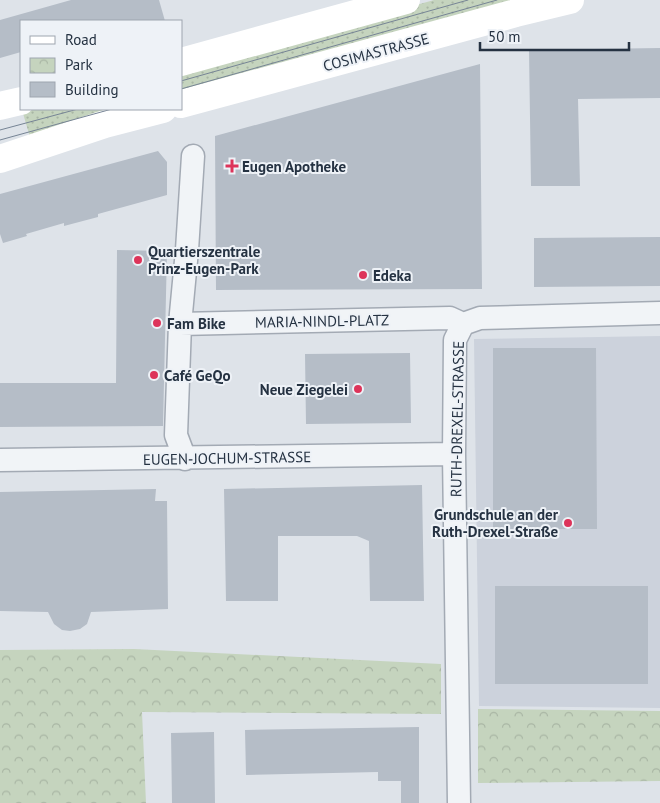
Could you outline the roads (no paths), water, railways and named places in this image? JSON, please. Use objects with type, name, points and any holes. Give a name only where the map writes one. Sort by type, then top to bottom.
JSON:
[{"type":"main road","points":[[182,62],[406,0]]},
{"type":"main road","name":"COSIMASTRASSE","points":[[182,104],[570,0]]},
{"type":"main road","points":[[0,106],[20,101]]},
{"type":"main road","points":[[0,159],[105,124],[160,110]]},
{"type":"street","points":[[185,459],[176,435],[180,324],[193,156]]},
{"type":"street","name":"RUTH-DREXEL-STRASSE","points":[[458,803],[454,454],[455,340],[463,324],[480,318],[660,313]]},
{"type":"street","name":"MARIA-NINDL-PLATZ","points":[[180,324],[450,318],[463,324]]},
{"type":"street","name":"EUGEN-JOCHUM-STRASSE","points":[[0,460],[454,454]]},
{"type":"tram line","points":[[182,81],[468,0]]},
{"type":"tram line","points":[[182,89],[497,0]]},
{"type":"tram line","points":[[0,130],[74,110]]},
{"type":"tram line","points":[[0,140],[108,110]]},
{"type":"place","name":"Eugen Apotheke","points":[[232,166]]},
{"type":"place","name":"Quartierszentrale Prinz-Eugen-Park","points":[[138,260]]},
{"type":"place","name":"Edeka","points":[[363,275]]},
{"type":"place","name":"Fam Bike","points":[[157,323]]},
{"type":"place","name":"Café GeQo","points":[[154,375]]},
{"type":"place","name":"Neue Ziegelei","points":[[358,389]]},
{"type":"place","name":"Grundschule an der Ruth-Drexel-Straße","points":[[568,523]]}]
